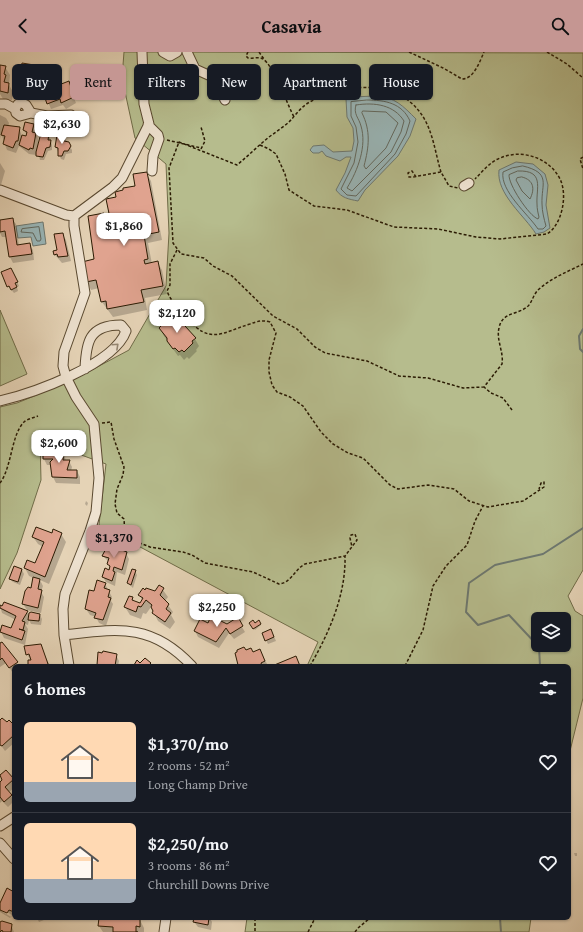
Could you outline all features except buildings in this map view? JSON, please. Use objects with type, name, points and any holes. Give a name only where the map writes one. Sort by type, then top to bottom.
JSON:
[{"type":"street","points":[[0,190],[66,215],[74,216],[88,207],[122,178],[148,125],[144,104],[142,52]]},
{"type":"street","points":[[163,52],[170,56],[177,52]]},
{"type":"street","points":[[187,52],[195,69],[207,74]]},
{"type":"street","points":[[0,104],[6,104],[15,109],[16,113],[20,116],[31,113],[47,116],[71,115]]},
{"type":"street","points":[[148,125],[158,134],[159,139],[153,156],[152,171]]},
{"type":"street","points":[[69,664],[64,635],[63,609],[65,594],[96,512],[99,478],[94,424],[66,377],[63,366],[64,352],[85,293],[74,226],[74,216]]},
{"type":"street","points":[[0,401],[31,393],[85,369],[112,350],[123,339],[126,331],[121,325],[108,325],[92,334],[86,348],[85,369]]},
{"type":"street","points":[[64,635],[119,630],[140,633],[173,649],[190,664]]},
{"type":"street","points":[[0,826],[12,818]]},
{"type":"street","points":[[0,843],[12,857]]},
{"type":"street","points":[[164,932],[166,920]]},
{"type":"path","points":[[248,52],[246,56],[248,58],[259,57],[264,60]]},
{"type":"path","points":[[259,52],[276,78],[294,117]]},
{"type":"path","points":[[409,52],[462,79],[468,78],[484,52]]},
{"type":"path","points":[[547,52],[567,64],[583,78]]},
{"type":"path","points":[[260,145],[276,154],[289,190],[314,206],[347,210],[394,227],[438,229],[476,237],[500,239],[547,234],[553,230],[560,221],[563,190],[560,179],[540,159],[520,154],[504,157],[489,165],[467,185],[454,188],[449,186],[441,172],[424,119],[411,102],[389,90],[358,87],[335,92],[307,104],[294,117],[260,145],[237,165],[179,142],[169,168],[173,243],[181,254],[204,258],[213,266],[232,276],[272,316],[297,328],[315,347],[325,353],[367,361],[399,376],[428,378],[463,388],[484,387],[491,393],[503,398],[512,410]]},
{"type":"path","points":[[200,150],[205,141],[201,127]]},
{"type":"path","points":[[159,139],[184,142],[200,150]]},
{"type":"path","points":[[583,157],[580,159],[583,169]]},
{"type":"path","points":[[416,176],[441,172]]},
{"type":"path","points":[[177,250],[170,264],[170,285],[167,291],[173,302],[198,329],[211,336],[219,335],[263,320],[270,322],[276,333],[269,360],[269,372],[272,385],[277,392],[290,397],[303,406],[321,432],[333,444],[348,453],[363,458],[390,485],[398,489],[428,485],[454,489],[469,501],[483,506],[523,501],[539,489]]},
{"type":"path","points":[[484,387],[502,364],[498,331],[504,318],[508,314],[526,308],[538,290],[557,276],[583,264]]},
{"type":"path","points":[[270,322],[272,316]]},
{"type":"path","points":[[0,483],[5,476],[19,429],[25,422],[38,416]]},
{"type":"path","points":[[94,424],[111,422],[114,440],[124,467],[123,475],[117,489],[115,504],[118,513],[124,519],[125,535],[130,539],[150,547],[192,555],[205,563],[253,572],[279,584],[288,581],[300,567],[306,564],[345,556]]},
{"type":"path","points":[[406,664],[423,630],[433,586],[446,566],[468,545],[475,521],[483,506]]},
{"type":"path","points":[[311,664],[324,643],[340,597],[345,566],[345,556],[358,540],[355,534],[350,538],[352,547]]},
{"type":"path","points":[[255,920],[255,932]]},
{"type":"path","points":[[308,932],[314,920]]},
{"type":"path","points":[[355,932],[368,920]]},
{"type":"green space","points":[[124,52],[583,53],[583,570],[568,596],[575,611],[583,616],[583,698],[571,747],[571,664],[308,664],[318,642],[99,525],[106,464],[40,440],[41,480],[17,553],[0,589],[0,407],[17,403],[71,381],[129,350],[166,286],[169,233],[166,164],[135,138],[126,96],[126,64],[123,64]]},
{"type":"green space","points":[[0,310],[27,374],[0,386]]},
{"type":"green space","points":[[247,920],[531,920],[529,932],[245,932]]},
{"type":"water","points":[[369,96],[369,100],[394,100],[403,106],[416,119],[410,136],[398,156],[365,190],[358,201],[346,198],[336,190],[351,157],[346,157],[340,161],[326,156],[322,151],[319,153],[313,153],[310,150],[313,146],[324,145],[333,152],[352,151],[354,141],[353,128],[347,117],[346,100],[361,100],[361,97]]},
{"type":"water","points":[[516,162],[533,164],[545,174],[548,185],[546,205],[550,228],[544,232],[536,234],[506,196],[502,188],[499,179],[499,170]]},
{"type":"water","points":[[43,222],[46,244],[33,246],[31,237],[18,238],[16,226]]},
{"type":"waterway","points":[[583,329],[579,336],[580,349],[583,352]]},
{"type":"waterway","points":[[540,664],[539,647],[509,615],[478,625],[466,612],[469,583],[495,565],[543,554],[583,528]]},
{"type":"waterway","points":[[500,920],[501,932]]}]
